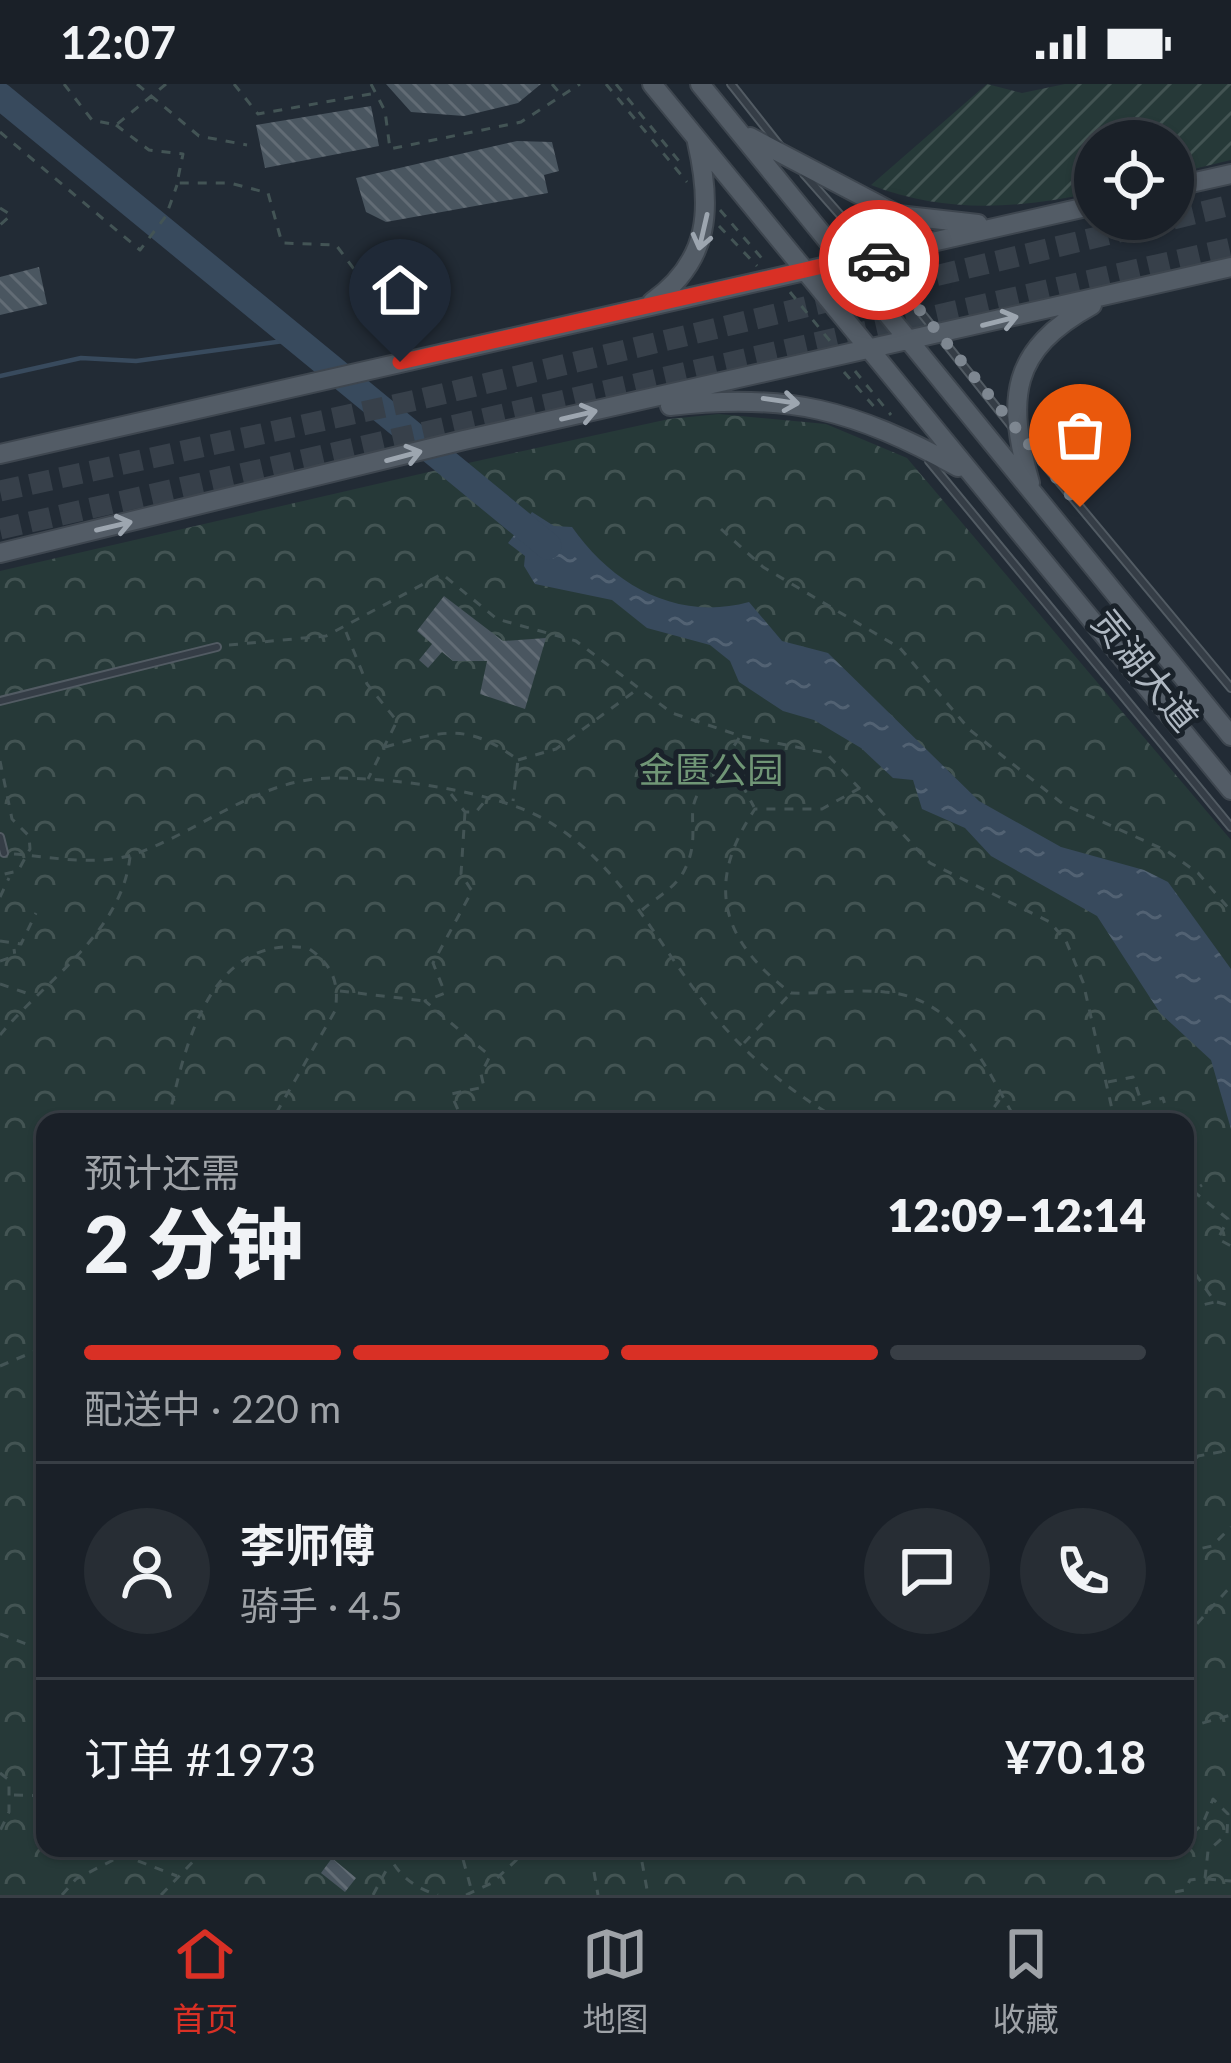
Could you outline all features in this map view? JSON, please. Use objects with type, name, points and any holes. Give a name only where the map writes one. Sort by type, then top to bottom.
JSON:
[{"type":"main road","name":"贡湖大道","points":[[652,84],[1231,790]]},
{"type":"main road","name":"贡湖大道","points":[[700,84],[1231,736]]},
{"type":"main road","points":[[737,130],[898,214],[970,224],[1031,220]]},
{"type":"main road","points":[[645,307],[690,266],[707,220],[709,197],[696,137]]},
{"type":"main road","points":[[1194,182],[1231,174]]},
{"type":"main road","points":[[0,454],[407,356],[806,273],[1074,210]]},
{"type":"main road","points":[[0,553],[464,440],[1231,267]]},
{"type":"main road","points":[[1033,493],[1019,435],[1018,390],[1035,345],[1116,293]]},
{"type":"main road","points":[[623,405],[783,400],[871,424],[970,473]]},
{"type":"lane","name":"贡湖大道","points":[[731,84],[1231,688]]},
{"type":"lane","name":"贡湖大道","points":[[915,444],[1231,827]]},
{"type":"lane","points":[[0,701],[217,647]]},
{"type":"lane","points":[[0,837],[4,853]]},
{"type":"path","points":[[0,132],[140,250],[166,216],[183,154],[149,150],[116,125],[92,120],[64,84]]},
{"type":"path","points":[[137,84],[199,136],[248,145]]},
{"type":"path","points":[[116,125],[166,84]]},
{"type":"path","points":[[233,84],[258,114],[376,93]]},
{"type":"path","points":[[371,84],[385,111],[390,149],[520,122],[580,84]]},
{"type":"path","points":[[552,84],[563,97]]},
{"type":"path","points":[[606,84],[693,189]]},
{"type":"path","points":[[177,183],[230,183],[268,193],[282,243],[336,244],[407,356]]},
{"type":"path","points":[[0,208],[11,215],[0,225]]},
{"type":"path","points":[[707,220],[718,224],[757,266]]},
{"type":"path","points":[[841,368],[884,418]]},
{"type":"path","points":[[721,529],[779,578],[900,648],[970,730],[1064,803],[1167,850],[1198,873],[1231,911]]},
{"type":"path","points":[[217,647],[346,630],[442,574],[497,619],[576,641],[672,713],[740,736],[826,754],[862,786],[904,841],[930,863],[1050,922],[1066,941],[1083,982],[1112,1113]]},
{"type":"path","points":[[346,630],[367,684],[397,721],[368,779]]},
{"type":"path","points":[[518,760],[556,749],[637,690]]},
{"type":"path","points":[[386,747],[437,732],[460,732],[486,736],[518,760]]},
{"type":"path","points":[[740,736],[730,746],[732,766],[754,809]]},
{"type":"path","points":[[513,803],[518,760]]},
{"type":"path","points":[[0,761],[11,819],[29,836],[24,855],[0,896]]},
{"type":"path","points":[[640,911],[675,884],[687,866],[689,808],[704,782],[732,766]]},
{"type":"path","points":[[4,853],[62,860],[130,856],[289,785],[328,778],[368,779],[513,803],[569,837],[640,911],[701,1000],[806,1102],[826,1113]]},
{"type":"path","points":[[754,809],[822,809],[862,786]]},
{"type":"path","points":[[339,991],[424,1001],[445,993],[433,963],[472,891],[461,874],[465,812],[450,792]]},
{"type":"path","points":[[465,812],[476,812],[486,800]]},
{"type":"path","points":[[754,809],[725,862],[724,890],[744,947],[791,993],[888,992],[919,1000],[950,1018],[978,1051],[1011,1113]]},
{"type":"path","points":[[0,1035],[83,952],[121,887],[130,856]]},
{"type":"path","points":[[0,875],[9,877]]},
{"type":"path","points":[[0,941],[21,944],[35,913]]},
{"type":"path","points":[[0,961],[14,956],[14,946]]},
{"type":"path","points":[[170,1113],[191,1031],[209,993],[260,951],[308,948],[332,971],[339,991],[335,1011],[276,1113]]},
{"type":"path","points":[[0,984],[35,996]]},
{"type":"path","points":[[742,1044],[791,993]]},
{"type":"path","points":[[424,1001],[490,1056],[481,1074],[484,1087],[451,1094],[462,1113]]},
{"type":"path","points":[[1106,1082],[1133,1076],[1142,1104],[1163,1098],[1167,1113]]},
{"type":"path","points":[[990,1113],[1001,1097]]},
{"type":"path","points":[[1194,1190],[1202,1185]]},
{"type":"path","points":[[1194,1192],[1228,1219],[1218,1239],[1231,1246]]},
{"type":"path","points":[[1194,1272],[1215,1302]]},
{"type":"path","points":[[1194,1307],[1215,1302],[1231,1306]]},
{"type":"path","points":[[0,1366],[36,1351]]},
{"type":"path","points":[[1194,1463],[1213,1450],[1231,1450]]},
{"type":"path","points":[[1194,1550],[1212,1546],[1231,1527]]},
{"type":"path","points":[[1194,1627],[1231,1586]]},
{"type":"path","points":[[0,1634],[36,1648]]},
{"type":"path","points":[[1194,1725],[1231,1715]]},
{"type":"path","points":[[0,1773],[9,1780],[12,1794],[0,1832]]},
{"type":"path","points":[[12,1794],[36,1795]]},
{"type":"path","points":[[1194,1833],[1214,1799],[1228,1814],[1227,1834],[1208,1851],[1205,1878]]},
{"type":"path","points":[[62,1895],[76,1879],[119,1857]]},
{"type":"path","points":[[128,1857],[177,1876]]},
{"type":"path","points":[[160,1895],[197,1857]]},
{"type":"path","points":[[390,1857],[438,1895]]},
{"type":"path","points":[[461,1857],[470,1895],[519,1857]]},
{"type":"path","points":[[373,1895],[391,1862]]},
{"type":"path","points":[[642,1862],[648,1895]]},
{"type":"path","points":[[594,1872],[598,1895]]},
{"type":"path","points":[[1175,1892],[1185,1890],[1190,1880],[1231,1881]]},
{"type":"green space","points":[[987,84],[1022,93],[1065,84],[1231,84],[1231,160],[1194,169],[1194,120],[1074,120],[1074,196],[982,206],[927,201],[871,185]]},
{"type":"green space","name":"金匮公园","points":[[719,414],[826,424],[907,458],[1231,840],[1231,1895],[0,1895],[0,571],[669,419]]},
{"type":"water","points":[[532,512],[554,526],[572,527],[606,566],[648,593],[696,607],[749,602],[782,641],[828,653],[979,801],[1061,847],[1144,870],[1168,882],[1231,969],[1231,1129],[1211,1060],[1160,1013],[1097,916],[991,856],[965,828],[922,809],[913,780],[893,778],[861,748],[814,720],[783,711],[739,682],[730,661],[710,645],[647,628],[612,600],[535,584],[524,566],[525,556],[508,543]]},
{"type":"building","points":[[386,84],[541,84],[518,103],[464,116],[411,112]]},
{"type":"building","points":[[371,106],[379,146],[265,168],[256,125]]},
{"type":"building","points":[[517,141],[552,142],[559,171],[544,175],[548,193],[386,222],[366,212],[356,178]]},
{"type":"building","points":[[39,267],[47,304],[0,315],[0,277]]},
{"type":"building","points":[[444,596],[503,641],[546,638],[525,709],[480,694],[487,661],[453,661],[442,652],[428,668],[419,660],[432,644],[417,631]]},
{"type":"building","points":[[332,1858],[356,1878],[345,1892],[321,1873]]},
{"type":"waterway","points":[[0,96],[548,546]]},
{"type":"waterway","points":[[0,376],[81,358],[136,361],[299,339]]},
{"type":"tunnel","points":[[1194,214],[1231,205]]},
{"type":"tunnel","points":[[0,491],[417,400],[1085,240]]},
{"type":"tunnel","points":[[0,529],[1231,248]]},
{"type":"way so far","points":[[879,260],[1080,507]]},
{"type":"route","points":[[400,362],[875,254],[879,260]]}]
